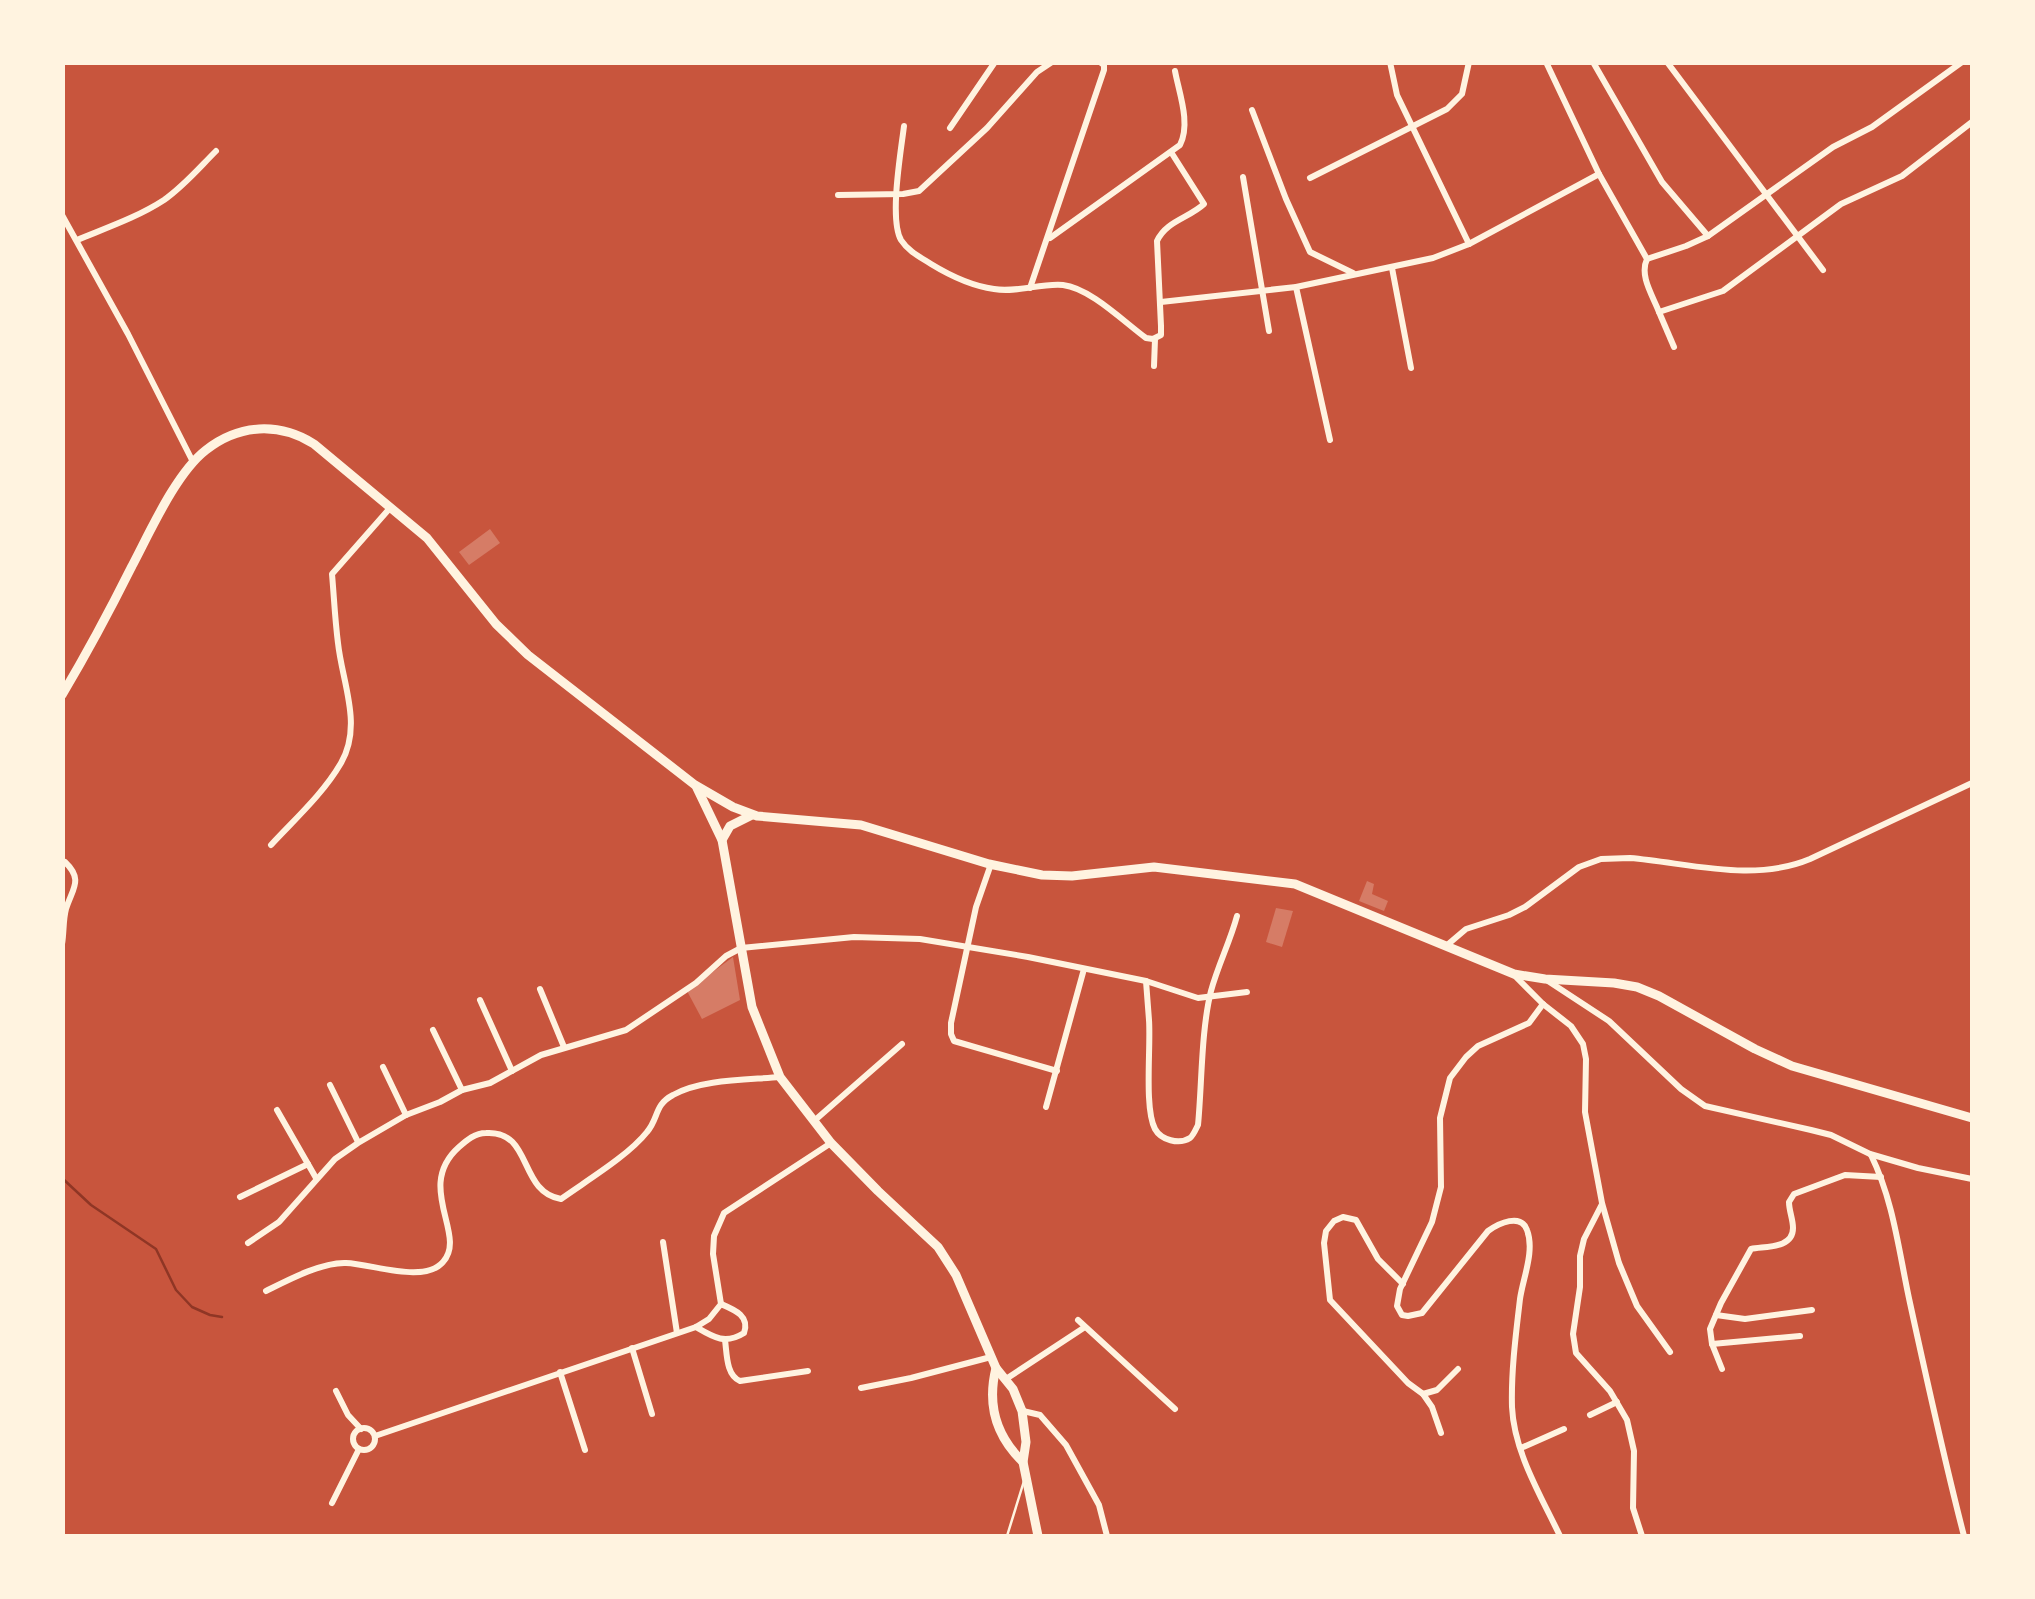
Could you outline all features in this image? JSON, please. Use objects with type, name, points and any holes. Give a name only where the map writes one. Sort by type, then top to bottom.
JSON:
[{"type":"main road","points":[[62,695],[160,514],[194,463],[208,448],[230,437],[257,430],[283,430],[314,444],[392,506],[427,538],[505,635],[546,670],[695,785],[752,815],[860,825],[1042,875],[1063,877],[1154,868],[1274,880],[1304,887],[1514,974],[1637,988],[1792,1066],[1972,1118]]},
{"type":"main road","points":[[695,785],[722,840],[752,1007],[780,1077],[832,1143],[938,1247],[964,1290],[996,1368],[1022,1411],[1026,1442],[1022,1462],[1038,1536]]},
{"type":"main road","points":[[722,840],[737,821],[752,815]]},
{"type":"main road","points":[[1567,994],[1571,982]]},
{"type":"main road","points":[[996,1368],[992,1391],[997,1425],[1022,1462]]},
{"type":"street","points":[[950,128],[995,62]]},
{"type":"street","points":[[838,195],[919,191],[1052,62]]},
{"type":"street","points":[[1030,288],[1104,70],[1100,62]]},
{"type":"street","points":[[1390,62],[1397,95],[1468,244]]},
{"type":"street","points":[[1310,178],[1447,109],[1462,94],[1469,62]]},
{"type":"street","points":[[1546,62],[1599,174],[1648,259]]},
{"type":"street","points":[[1593,62],[1662,182],[1708,236]]},
{"type":"street","points":[[1667,62],[1822,270]]},
{"type":"street","points":[[1674,347],[1645,277],[1648,259],[1708,236],[1833,146],[1872,127],[1962,62]]},
{"type":"street","points":[[1048,238],[1180,144],[1185,136],[1184,114],[1175,71]]},
{"type":"street","points":[[1252,110],[1310,252],[1354,274]]},
{"type":"street","points":[[1659,312],[1722,291],[1840,204],[1902,176],[1972,122]]},
{"type":"street","points":[[904,126],[896,227],[911,251],[947,274],[991,289],[1015,291],[1064,285],[1092,297],[1146,338],[1156,339]]},
{"type":"street","points":[[77,240],[161,202],[216,151]]},
{"type":"street","points":[[1154,366],[1156,339],[1160,335],[1157,240],[1167,226],[1204,204],[1171,152]]},
{"type":"street","points":[[1160,302],[1296,287],[1434,258],[1599,174]]},
{"type":"street","points":[[1243,177],[1269,330]]},
{"type":"street","points":[[62,215],[194,463]]},
{"type":"street","points":[[1392,268],[1411,368]]},
{"type":"street","points":[[1296,287],[1330,440]]},
{"type":"street","points":[[271,845],[322,790],[343,760],[352,730],[350,700],[338,647],[332,574],[392,506]]},
{"type":"street","points":[[1446,946],[1466,929],[1525,907],[1590,862],[1630,858],[1752,872],[1784,868],[1972,783]]},
{"type":"street","points":[[62,944],[76,876],[65,862]]},
{"type":"street","points":[[991,864],[976,907],[951,1034],[954,1041],[1057,1071]]},
{"type":"street","points":[[1146,981],[1150,1110],[1154,1128],[1161,1136],[1184,1140],[1192,1137],[1198,1125],[1210,996],[1237,916]]},
{"type":"street","points":[[248,1244],[278,1222],[335,1158],[358,1142],[406,1115],[462,1090],[490,1083],[541,1055],[626,1030],[742,948],[854,937],[920,939],[1146,981],[1198,998],[1247,992]]},
{"type":"street","points":[[1046,1108],[1084,969]]},
{"type":"street","points":[[1514,974],[1571,1026],[1583,1044],[1584,1112],[1602,1203],[1619,1263],[1637,1306],[1670,1352]]},
{"type":"street","points":[[1545,979],[1610,1022],[1681,1089],[1705,1106],[1787,1123],[1870,1154],[1972,1179],[1972,1188]]},
{"type":"street","points":[[540,990],[564,1047]]},
{"type":"street","points":[[480,1000],[512,1071]]},
{"type":"street","points":[[1543,1004],[1528,1023],[1478,1046],[1450,1078],[1440,1118],[1441,1187],[1432,1222],[1397,1299],[1398,1311],[1408,1316],[1422,1314],[1488,1231],[1510,1221],[1525,1225],[1530,1244],[1520,1302],[1512,1396],[1514,1424],[1560,1536]]},
{"type":"street","points":[[433,1030],[462,1090]]},
{"type":"street","points":[[814,1122],[902,1044]]},
{"type":"street","points":[[383,1067],[406,1115]]},
{"type":"street","points":[[266,1290],[342,1262],[416,1273],[432,1270],[449,1251],[439,1187],[442,1170],[471,1137],[485,1132],[502,1135],[517,1144],[535,1184],[548,1197],[561,1199],[649,1131],[660,1104],[673,1094],[704,1085],[780,1077]]},
{"type":"street","points":[[330,1085],[358,1142]]},
{"type":"street","points":[[277,1110],[316,1178]]},
{"type":"street","points":[[374,1436],[696,1327],[721,1304],[713,1254],[714,1236],[724,1214],[832,1143]]},
{"type":"street","points":[[1870,1154],[1894,1218],[1964,1536]]},
{"type":"street","points":[[240,1197],[308,1164]]},
{"type":"street","points":[[1722,1369],[1710,1329],[1750,1250],[1781,1245],[1790,1238],[1794,1231],[1789,1202],[1794,1194],[1845,1175],[1882,1178]]},
{"type":"street","points":[[1602,1203],[1584,1239],[1573,1334],[1576,1353],[1610,1390],[1627,1420],[1634,1451],[1633,1508],[1642,1536]]},
{"type":"street","points":[[1403,1284],[1378,1258],[1356,1220],[1344,1217],[1326,1232],[1330,1300],[1423,1394],[1441,1434]]},
{"type":"street","points":[[663,1242],[677,1334]]},
{"type":"street","points":[[696,1327],[720,1340],[744,1334],[744,1318],[721,1304]]},
{"type":"street","points":[[1716,1316],[1744,1319],[1812,1310]]},
{"type":"street","points":[[1006,1379],[1082,1324],[1175,1408]]},
{"type":"street","points":[[1712,1344],[1800,1336]]},
{"type":"street","points":[[725,1340],[730,1371],[740,1382],[808,1371]]},
{"type":"street","points":[[632,1348],[652,1414]]},
{"type":"street","points":[[861,1388],[992,1356]]},
{"type":"street","points":[[1423,1394],[1446,1384],[1458,1369]]},
{"type":"street","points":[[560,1372],[585,1450]]},
{"type":"street","points":[[336,1390],[348,1415],[374,1436],[369,1449],[359,1449]]},
{"type":"street","points":[[1590,1414],[1616,1402]]},
{"type":"street","points":[[1022,1411],[1040,1415],[1066,1446],[1100,1505],[1107,1536]]},
{"type":"street","points":[[1521,1448],[1564,1428]]},
{"type":"street","points":[[359,1449],[353,1440],[361,1429]]},
{"type":"street","points":[[332,1503],[359,1449]]},
{"type":"lane","points":[[1007,1536],[1025,1476]]},
{"type":"building","points":[[490,529],[500,543],[469,565],[459,552]]},
{"type":"building","points":[[1367,881],[1374,884],[1372,894],[1388,901],[1384,911],[1359,901]]},
{"type":"building","points":[[1276,908],[1293,911],[1282,947],[1266,942]]},
{"type":"building","points":[[733,957],[740,1000],[702,1019],[687,991]]},
{"type":"waterway","points":[[62,1178],[91,1205],[156,1249],[176,1290],[192,1307],[222,1317]]}]
